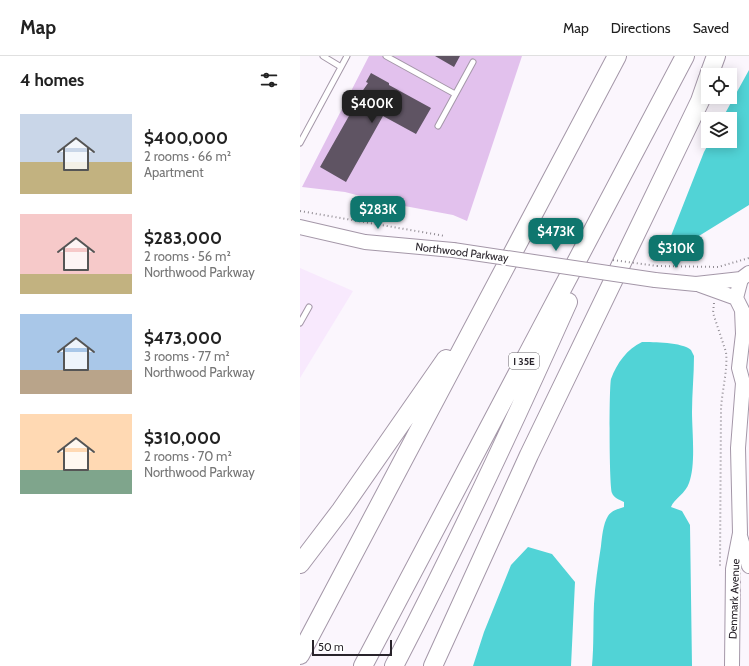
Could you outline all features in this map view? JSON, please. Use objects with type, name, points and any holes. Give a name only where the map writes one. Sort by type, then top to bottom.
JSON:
[{"type":"highway","points":[[300,655],[617,56]]},
{"type":"highway","name":"I 35E","points":[[363,666],[685,56]]},
{"type":"highway","points":[[712,68],[716,56]]},
{"type":"highway","points":[[433,666],[529,455],[701,98]]},
{"type":"highway","points":[[394,666],[442,572],[534,377],[630,161]]},
{"type":"highway","points":[[300,564],[341,510],[494,289]]},
{"type":"street","name":"Northwood Parkway","points":[[300,227],[365,242],[451,243],[654,280],[719,286],[745,276]]},
{"type":"street","name":"Denmark Avenue","points":[[745,276],[743,334],[739,368],[746,378],[738,448],[742,539],[749,566]]},
{"type":"street","name":"Northwood Parkway","points":[[719,286],[743,308]]},
{"type":"street","name":"Denmark Avenue","points":[[732,666],[733,569],[742,539]]},
{"type":"lane","points":[[323,56],[341,67]]},
{"type":"lane","points":[[300,143],[347,56]]},
{"type":"lane","points":[[386,56],[455,94]]},
{"type":"lane","points":[[438,126],[473,62]]},
{"type":"lane","points":[[300,324],[309,307]]},
{"type":"path","points":[[300,211],[451,243]]},
{"type":"path","points":[[657,266],[718,267],[749,258]]},
{"type":"path","points":[[718,267],[719,286],[713,313],[727,358],[721,393],[720,567]]},
{"type":"shaded area","points":[[369,56],[522,56],[467,221],[453,215],[383,202],[345,192],[302,187]]},
{"type":"shaded area","points":[[300,268],[353,291],[300,378]]},
{"type":"water","points":[[749,70],[749,205],[694,239],[669,241],[706,148],[737,148],[737,112],[726,112],[730,104],[737,104],[737,92]]},
{"type":"water","points":[[642,342],[681,345],[691,350],[694,356],[692,412],[693,458],[691,476],[687,487],[671,507],[682,511],[690,525],[692,666],[592,666],[594,597],[603,531],[606,519],[611,512],[624,507],[624,502],[613,495],[611,487],[611,379],[616,367],[623,357],[632,348]]},
{"type":"water","points":[[528,547],[552,554],[575,582],[571,666],[473,666],[484,632],[511,565]]},
{"type":"building","points":[[435,56],[460,56],[454,67]]},
{"type":"building","points":[[371,73],[389,83],[389,85],[431,108],[416,134],[383,116],[346,182],[320,167],[354,107],[352,106],[368,83],[366,82]]}]
